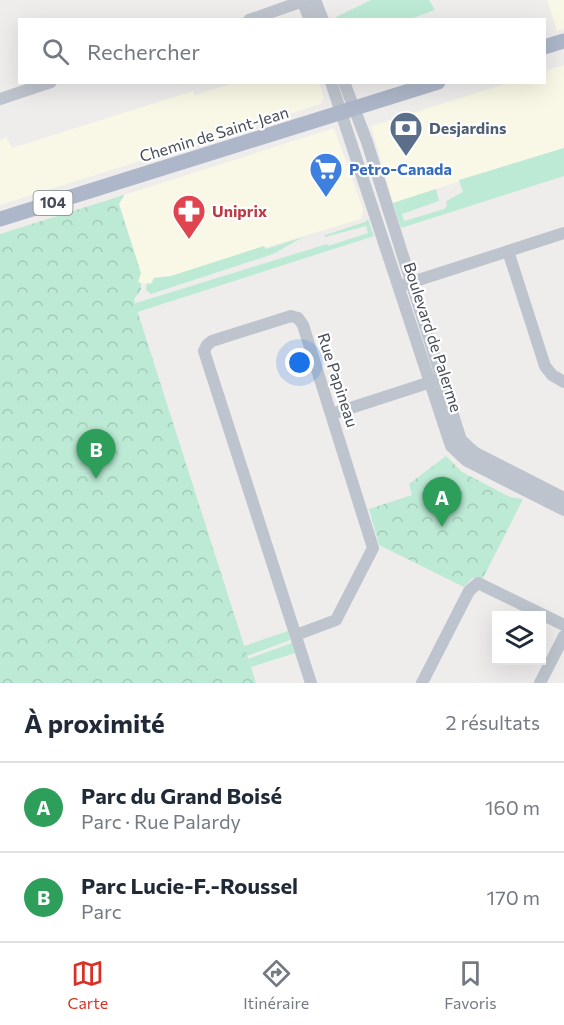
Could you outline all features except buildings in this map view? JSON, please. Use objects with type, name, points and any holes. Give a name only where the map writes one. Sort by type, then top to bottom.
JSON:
[{"type":"main road","points":[[546,47],[564,41]]},
{"type":"main road","name":"Chemin de Saint-Jean","points":[[0,219],[432,84]]},
{"type":"street","points":[[255,18],[307,0]]},
{"type":"street","points":[[307,0],[310,18]]},
{"type":"street","points":[[307,0],[321,18]]},
{"type":"street","points":[[0,99],[45,84]]},
{"type":"street","points":[[332,84],[347,111]]},
{"type":"street","points":[[344,84],[347,111]]},
{"type":"street","name":"Boulevard de Palerme","points":[[347,111],[435,380],[450,442],[458,454],[564,510]]},
{"type":"street","points":[[405,284],[564,232]]},
{"type":"street","points":[[508,251],[545,366],[552,375],[564,382]]},
{"type":"street","name":"Rue Papineau","points":[[296,635],[336,620],[373,548],[303,325],[298,318],[288,317],[212,341],[205,348],[205,355],[311,683]]},
{"type":"street","points":[[332,414],[435,380]]},
{"type":"street","name":"Boulevard de Palerme","points":[[435,380],[464,445],[564,498]]},
{"type":"street","points":[[422,683],[469,591],[478,583],[564,626]]},
{"type":"street","points":[[540,683],[564,636]]},
{"type":"shaded area","points":[[547,0],[564,0],[564,29],[557,31]]},
{"type":"shaded area","points":[[564,65],[564,148],[393,203],[371,126],[505,84],[546,84],[546,71]]},
{"type":"shaded area","points":[[231,84],[319,84],[324,98],[321,104],[0,205],[0,140],[6,137],[12,148],[193,91],[195,95]]},
{"type":"shaded area","points":[[334,128],[363,209],[361,219],[171,276],[154,278],[151,284],[137,283],[119,204],[124,195]]},
{"type":"green space","points":[[371,0],[429,0],[435,10],[413,18],[336,17]]},
{"type":"green space","points":[[564,148],[564,176],[401,228],[393,203],[436,189],[439,201],[402,214],[404,221],[444,209],[447,206],[446,201],[463,192],[459,180]]},
{"type":"green space","points":[[124,195],[119,204],[141,273],[138,282],[141,283],[141,290],[134,299],[256,683],[0,683],[0,234]]},
{"type":"green space","points":[[368,219],[374,236],[128,315],[136,303],[368,233],[366,226],[325,237],[325,235]]},
{"type":"green space","points":[[303,237],[273,254],[151,294],[146,290],[147,283],[151,284],[154,278],[171,276],[264,246],[266,249]]},
{"type":"green space","points":[[446,456],[462,472],[510,497],[523,499],[483,578],[472,578],[464,587],[379,545],[369,509],[412,495],[409,484]]},
{"type":"green space","points":[[288,631],[290,640],[247,656],[244,646]]},
{"type":"green space","points":[[292,643],[295,653],[251,667],[248,659]]},
{"type":"place","name":"Desjardins","points":[[406,157]]},
{"type":"place","name":"Petro-Canada","points":[[326,198]]},
{"type":"place","name":"Uniprix","points":[[189,240]]},
{"type":"place","name":"Parc Lucie-F.-Roussel","points":[[96,479]]},
{"type":"place","name":"Parc du Grand Boisé","points":[[442,527]]}]
